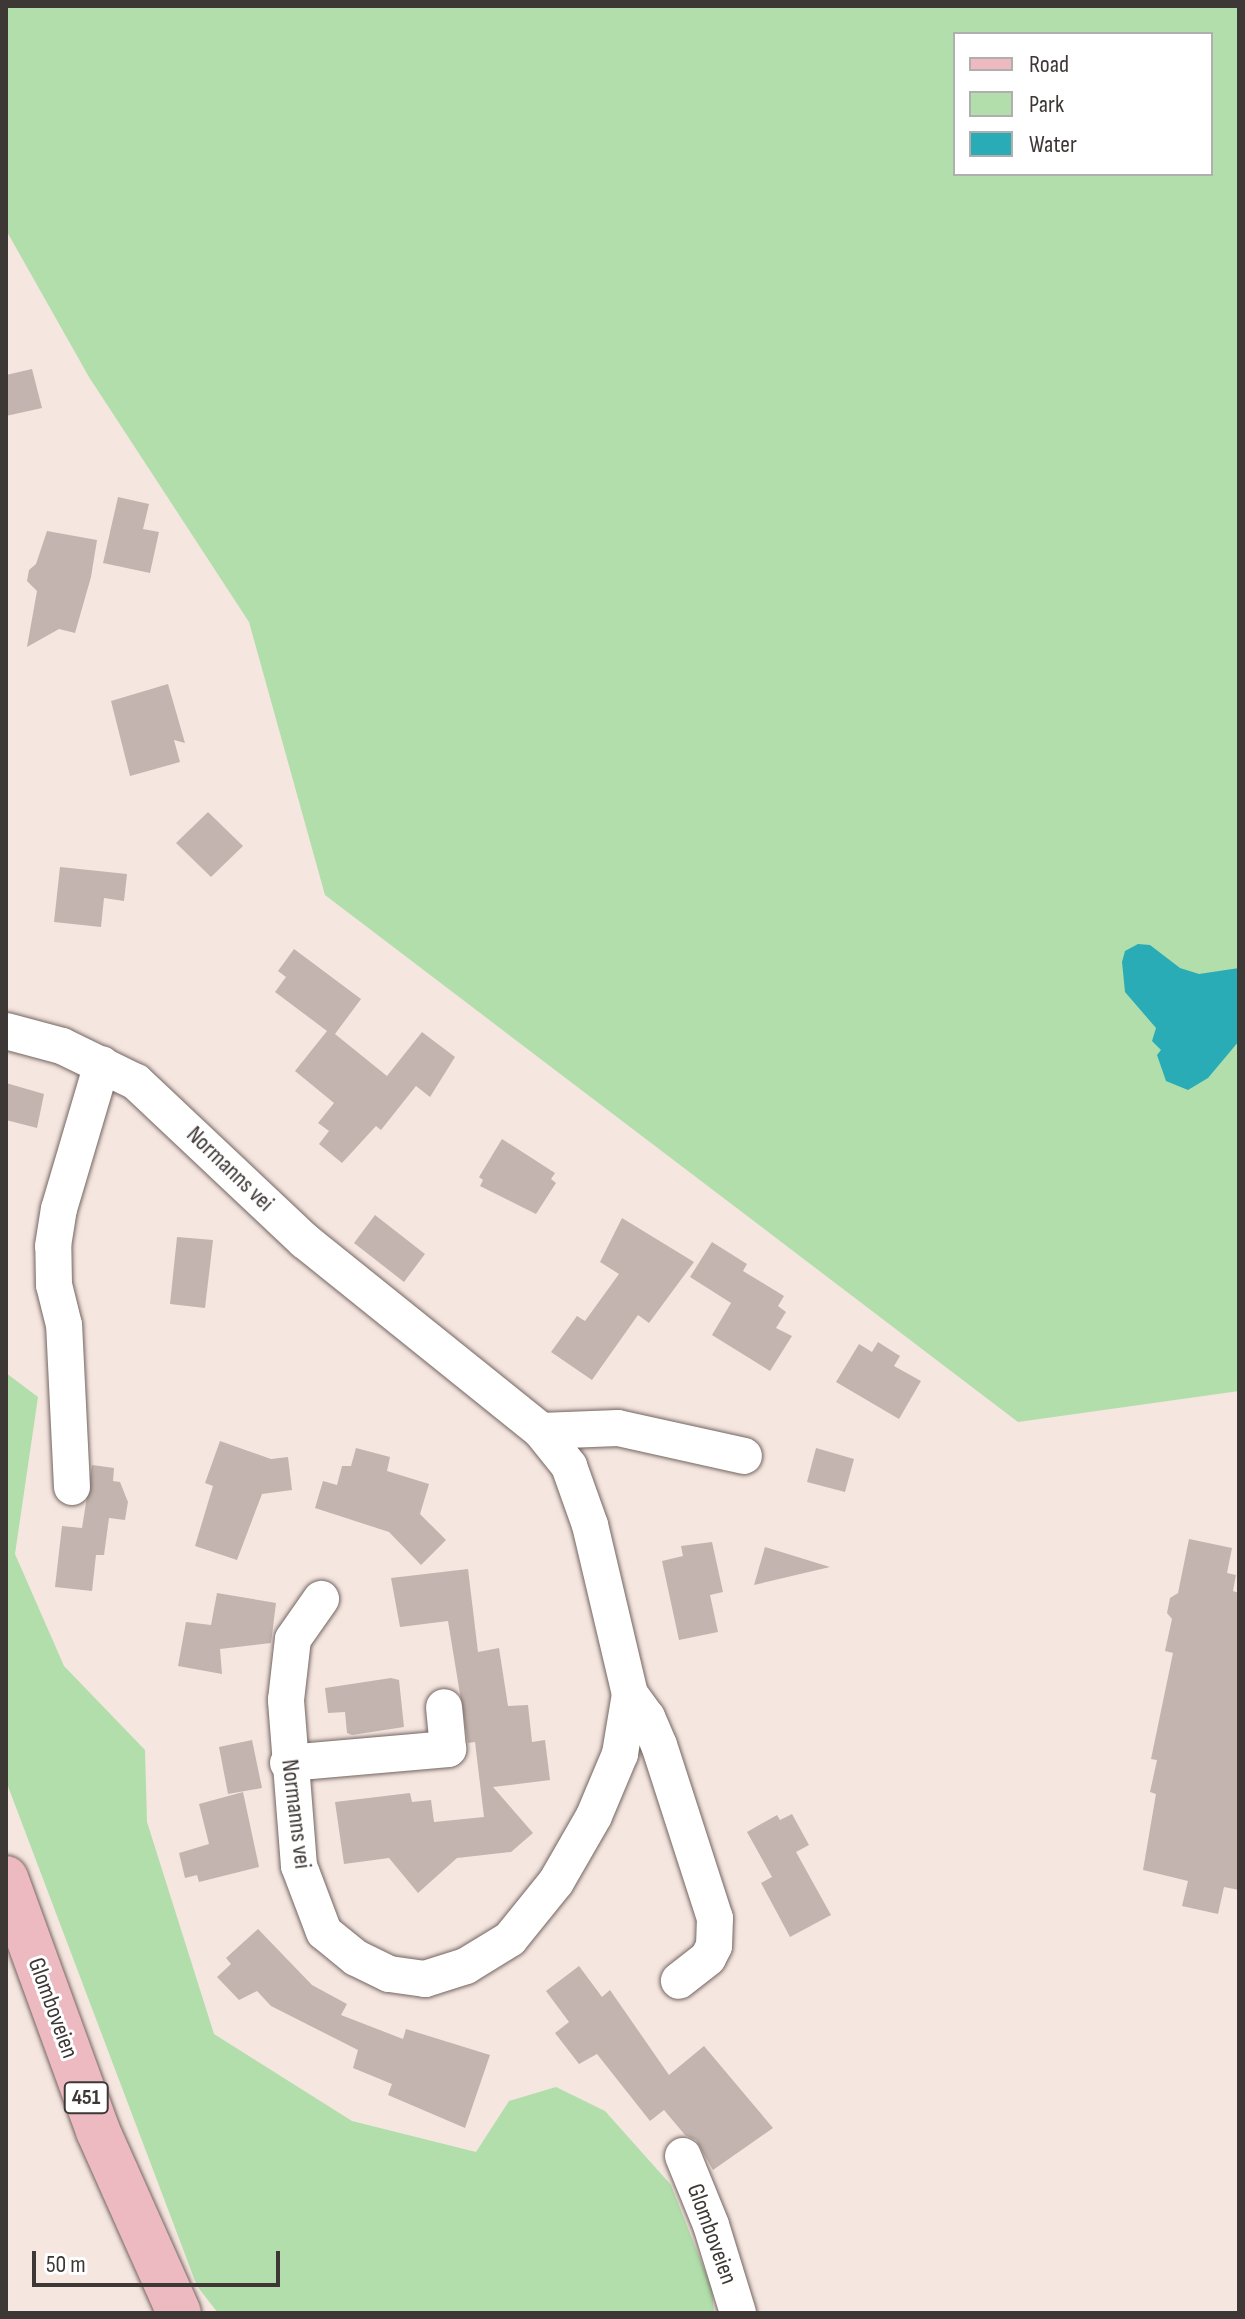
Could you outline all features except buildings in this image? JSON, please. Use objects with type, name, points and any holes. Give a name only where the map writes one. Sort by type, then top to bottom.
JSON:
[{"type":"main road","name":"Glomboveien","points":[[6,1878],[98,2131],[179,2313]]},
{"type":"street","name":"Normanns vei","points":[[6,1031],[62,1046],[102,1064],[170,1110],[305,1241],[541,1431],[569,1466],[585,1510],[630,1694],[659,1745],[715,1918],[714,1946],[708,1958],[679,1981]]},
{"type":"street","points":[[72,1487],[64,1325],[54,1285],[53,1246],[59,1209],[102,1064]]},
{"type":"street","points":[[541,1431],[618,1428],[744,1456]]},
{"type":"street","name":"Normanns vei","points":[[321,1599],[293,1639],[286,1700],[288,1763],[299,1866],[324,1932],[356,1958],[389,1974],[425,1979],[466,1966],[510,1939],[556,1882],[620,1754],[630,1694]]},
{"type":"street","points":[[288,1763],[448,1749],[444,1707]]},
{"type":"street","name":"Glomboveien","points":[[683,2156],[711,2225],[738,2313]]},
{"type":"green space","points":[[6,6],[1239,6],[1239,1391],[1018,1422],[325,895],[249,622],[89,377],[6,230]]},
{"type":"green space","points":[[6,1373],[38,1397],[15,1554],[64,1666],[145,1750],[147,1822],[214,2034],[352,2121],[476,2152],[509,2101],[556,2087],[605,2111],[671,2185],[712,2289],[714,2313],[218,2313],[197,2286],[6,1781]]},
{"type":"water","points":[[1138,944],[1150,945],[1180,968],[1199,974],[1239,968],[1239,1041],[1208,1078],[1188,1090],[1166,1081],[1157,1055],[1161,1050],[1152,1041],[1156,1028],[1125,992],[1122,962],[1125,951]]}]
